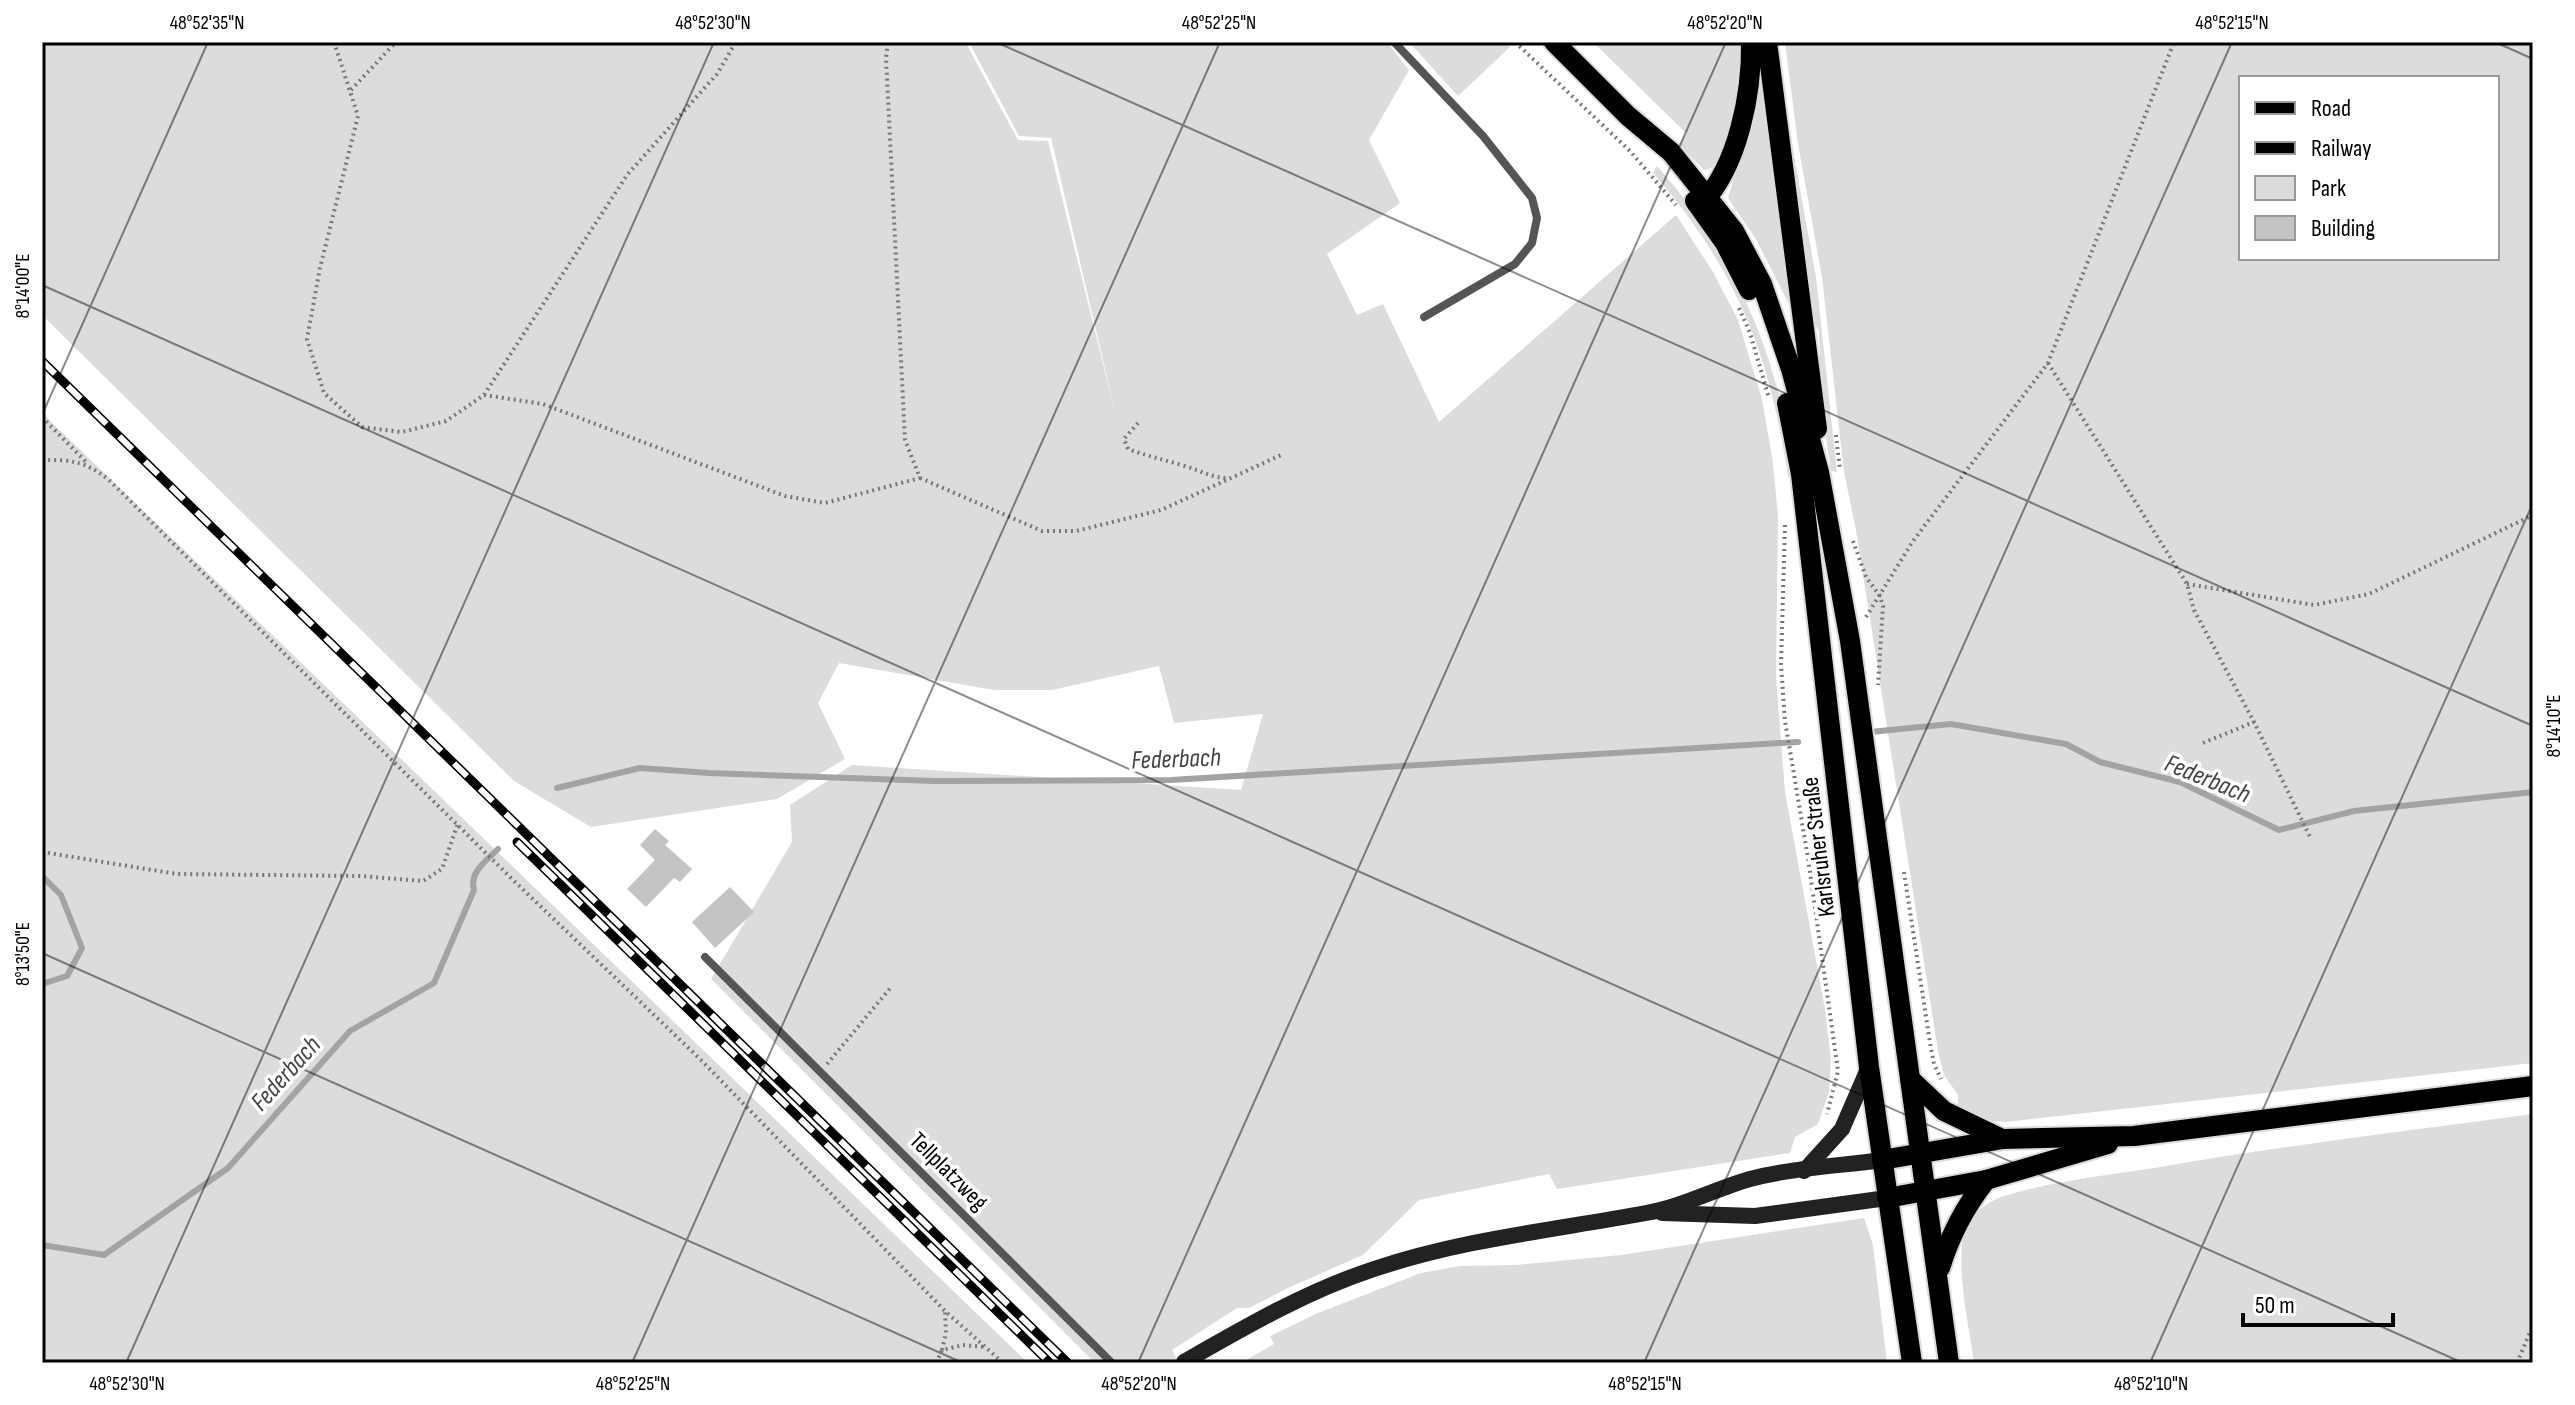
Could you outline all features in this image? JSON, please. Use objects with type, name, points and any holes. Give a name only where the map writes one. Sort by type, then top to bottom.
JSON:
[{"type":"main road","points":[[1554,42],[1628,116],[1671,152],[1704,202],[1734,231],[1762,284],[1791,369],[1819,472],[1859,699],[1866,773],[1949,1363]]},
{"type":"main road","points":[[1704,202],[1727,164],[1739,129],[1749,82],[1751,42]]},
{"type":"main road","points":[[1767,42],[1816,412],[1819,472]]},
{"type":"main road","name":"Karlsruher Straße","points":[[1704,202],[1740,270],[1764,328],[1779,373],[1801,474],[1869,1067],[1912,1363]]},
{"type":"main road","points":[[1804,1171],[1842,1129],[1869,1067]]},
{"type":"main road","points":[[1910,1079],[1944,1111],[2003,1139]]},
{"type":"main road","points":[[1184,1362],[1317,1291],[1372,1269],[1488,1238],[1650,1213],[1752,1179],[2003,1139],[2134,1136],[2533,1086]]},
{"type":"main road","points":[[1650,1213],[1755,1216],[1927,1192],[1986,1180],[2134,1136]]},
{"type":"main road","points":[[1937,1275],[1960,1216],[1986,1180]]},
{"type":"lane","points":[[1394,42],[1483,136],[1532,198],[1537,218],[1532,243],[1515,264],[1424,317]]},
{"type":"lane","name":"Tellplatzweg","points":[[705,957],[1112,1363]]},
{"type":"path","points":[[334,42],[358,116],[320,268],[307,339],[324,393],[362,427],[402,432],[446,421],[484,395],[627,175],[717,74],[736,42]]},
{"type":"path","points":[[350,91],[396,42]]},
{"type":"path","points":[[888,42],[886,58],[905,440],[920,478]]},
{"type":"path","points":[[1515,42],[1630,151],[1678,207]]},
{"type":"path","points":[[1878,687],[1883,606],[1880,596],[1913,541],[2048,363],[2174,42]]},
{"type":"path","points":[[1734,297],[1750,333],[1772,409]]},
{"type":"path","points":[[2048,363],[2187,584],[2194,610],[2254,722],[2310,837]]},
{"type":"path","points":[[484,395],[543,404],[785,496],[825,503],[920,478],[1042,531],[1076,531],[1161,510],[1281,455]]},
{"type":"path","points":[[42,417],[700,1059],[945,1311],[1003,1363]]},
{"type":"path","points":[[1138,423],[1124,439],[1128,449],[1187,466],[1213,478],[1231,478]]},
{"type":"path","points":[[42,460],[72,460],[90,466]]},
{"type":"path","points":[[2187,584],[2314,605],[2355,597],[2369,594],[2533,515]]},
{"type":"path","points":[[1786,520],[1781,664],[1785,721],[1815,899],[1838,1071],[1827,1114],[1830,1121],[1842,1129]]},
{"type":"path","points":[[2203,743],[2254,722]]},
{"type":"path","points":[[42,852],[177,874],[360,876],[423,881],[442,869],[458,823]]},
{"type":"path","points":[[821,1071],[892,986]]},
{"type":"path","points":[[936,1363],[946,1333],[945,1311]]},
{"type":"path","points":[[2517,1363],[2533,1325]]},
{"type":"path","points":[[942,1350],[963,1345],[987,1348]]},
{"type":"green space","points":[[42,42],[968,42],[1018,140],[1048,141],[1117,420],[1051,138],[1019,136],[971,42],[1387,42],[1409,70],[1369,140],[1400,203],[1327,254],[1357,315],[1383,304],[1439,422],[1676,215],[1713,272],[1738,320],[1762,399],[1773,463],[1778,517],[1776,676],[1785,792],[1825,1009],[1831,1060],[1829,1092],[1818,1124],[1795,1137],[1790,1153],[1557,1189],[1549,1174],[1419,1200],[1363,1255],[1249,1308],[1237,1308],[1172,1350],[1179,1363],[1095,1363],[711,979],[792,842],[790,805],[852,765],[1241,790],[1263,714],[1174,723],[1159,666],[1052,690],[994,690],[839,663],[818,703],[845,759],[777,799],[591,827],[514,781],[42,315]]},
{"type":"green space","points":[[1409,42],[1504,42],[1510,47],[1458,96]]},
{"type":"green space","points":[[1593,42],[1745,42],[1735,115],[1723,153],[1715,165],[1704,170],[1679,145],[1686,133]]},
{"type":"green space","points":[[1773,42],[1778,42],[1792,145],[1816,277],[1837,472],[1831,471],[1822,412],[1819,331],[1810,315]]},
{"type":"green space","points":[[1785,42],[2533,42],[2533,1063],[2006,1122],[1987,1121],[1958,1111],[1958,1095],[1944,1075],[1938,1051],[1856,530],[1844,472],[1822,277],[1798,144]]},
{"type":"green space","points":[[1760,43],[1796,318],[1757,241],[1728,198],[1745,140]]},
{"type":"green space","points":[[1657,166],[1685,199],[1709,235],[1750,310],[1778,390],[1794,475],[1788,477],[1771,390],[1744,314],[1706,243],[1653,173]]},
{"type":"green space","points":[[42,413],[1028,1363],[42,1363]]},
{"type":"green space","points":[[2533,1114],[2533,1363],[1974,1363],[1963,1289],[1962,1249],[1970,1220],[1990,1202],[2059,1183],[2343,1139]]},
{"type":"green space","points":[[1864,1218],[1873,1245],[1887,1363],[1241,1363],[1274,1344],[1270,1336],[1318,1313],[1421,1273],[1460,1266],[1516,1265],[1621,1255]]},
{"type":"building","points":[[655,829],[669,841],[665,845],[692,869],[680,882],[674,878],[646,907],[627,889],[655,860],[640,845]]},
{"type":"building","points":[[730,887],[754,912],[715,948],[692,922]]},
{"type":"waterway","name":"Federbach","points":[[1870,732],[1951,724],[2066,744],[2100,762],[2180,782],[2279,830],[2354,811],[2533,792]]},
{"type":"waterway","name":"Federbach","points":[[557,788],[640,768],[934,781],[1171,780],[1798,742]]},
{"type":"waterway","name":"Federbach","points":[[42,1245],[104,1255],[228,1168],[350,1031],[434,983],[474,890],[476,872],[498,849]]},
{"type":"waterway","name":"Federbach","points":[[42,876],[61,895],[82,948],[67,976],[42,984]]},
{"type":"railway","points":[[42,361],[1068,1363]]},
{"type":"railway","points":[[517,842],[1050,1363]]}]
